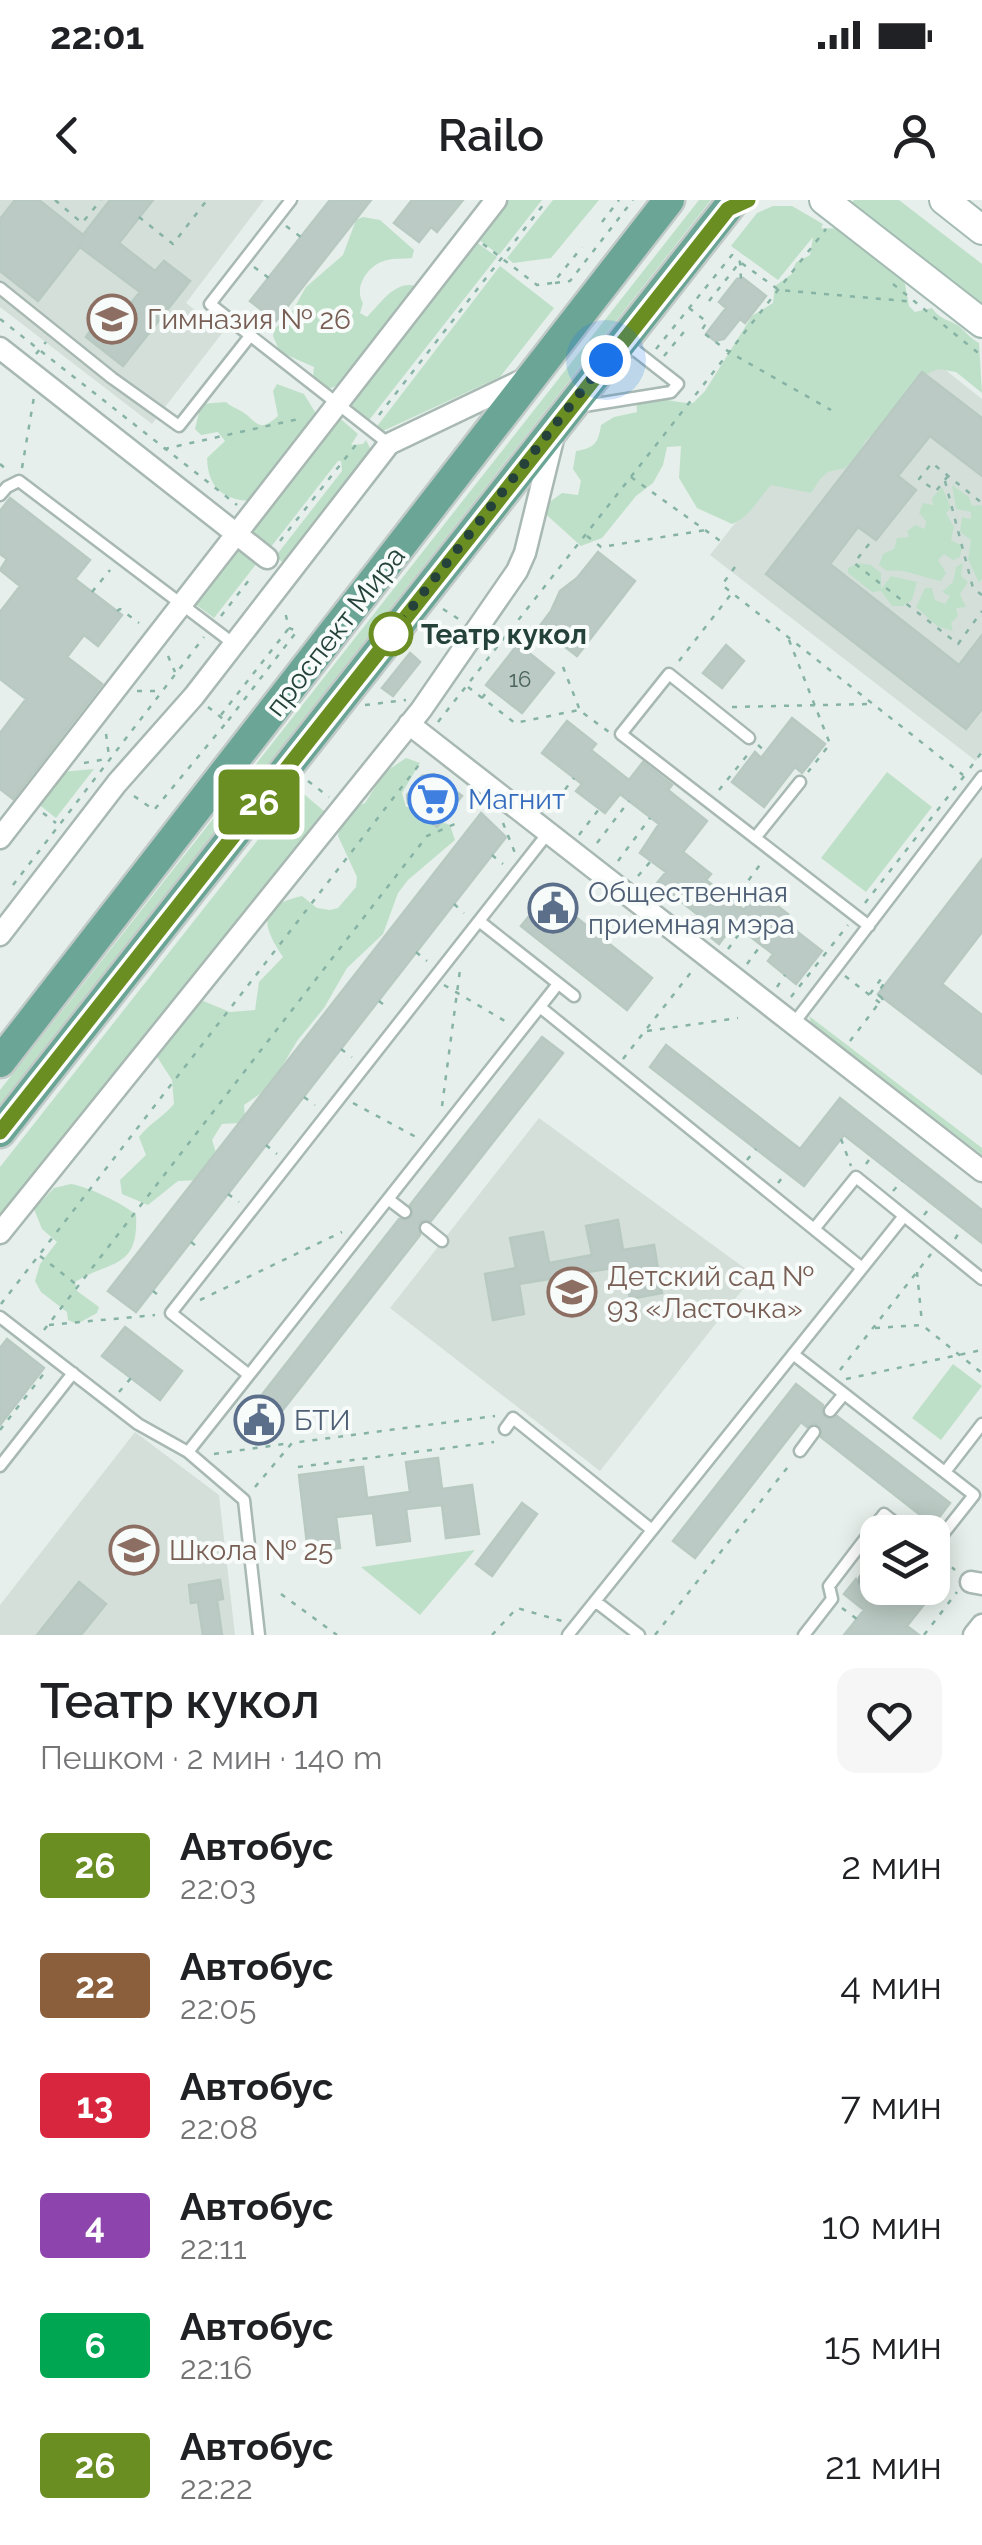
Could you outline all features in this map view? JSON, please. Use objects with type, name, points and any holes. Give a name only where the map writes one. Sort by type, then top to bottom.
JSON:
[{"type":"main road","points":[[944,200],[982,230]]},
{"type":"main road","name":"проспект Мира","points":[[0,1062],[533,375],[657,202]]},
{"type":"main road","name":"проспект Мира","points":[[0,1132],[568,408],[737,203]]},
{"type":"main road","points":[[827,211],[982,323]]},
{"type":"street","points":[[0,838],[496,200]]},
{"type":"street","points":[[0,348],[155,457],[267,558]]},
{"type":"street","points":[[0,935],[117,783],[194,696],[390,444],[533,375]]},
{"type":"street","points":[[0,1233],[409,724],[517,571],[525,553],[549,450],[568,408]]},
{"type":"street","points":[[409,724],[982,1171]]},
{"type":"street","points":[[974,1635],[982,1625]]},
{"type":"lane","points":[[291,200],[210,304],[367,430],[390,444]]},
{"type":"lane","points":[[0,288],[112,378],[180,426],[250,336]]},
{"type":"lane","points":[[568,408],[671,392],[678,384],[623,340]]},
{"type":"lane","points":[[0,495],[19,480],[235,644]]},
{"type":"lane","points":[[752,741],[669,674],[621,734],[869,926]]},
{"type":"lane","points":[[793,1024],[982,777]]},
{"type":"lane","points":[[755,838],[800,782]]},
{"type":"lane","points":[[250,1375],[172,1313],[521,868],[537,857],[548,833]]},
{"type":"lane","points":[[479,922],[574,996]]},
{"type":"lane","points":[[188,1452],[558,984]]},
{"type":"lane","points":[[540,1006],[862,1268]]},
{"type":"lane","points":[[814,1229],[856,1178],[982,1279]]},
{"type":"lane","points":[[388,1199],[405,1212]]},
{"type":"lane","points":[[572,1630],[904,1216]]},
{"type":"lane","points":[[426,1228],[442,1241]]},
{"type":"lane","points":[[0,1317],[138,1424],[188,1452],[244,1500],[259,1635]]},
{"type":"lane","points":[[793,1354],[974,1495],[950,1526]]},
{"type":"lane","points":[[0,1466],[73,1373]]},
{"type":"lane","points":[[830,1411],[844,1394]]},
{"type":"lane","points":[[505,1428],[513,1418],[652,1530]]},
{"type":"lane","points":[[945,1472],[982,1424]]},
{"type":"lane","points":[[800,1451],[814,1432]]},
{"type":"lane","points":[[804,1635],[832,1600],[829,1586],[860,1545]]},
{"type":"lane","points":[[595,1601],[639,1635]]},
{"type":"path","points":[[55,200],[82,224],[101,200]]},
{"type":"path","points":[[139,217],[173,244],[207,200]]},
{"type":"path","points":[[4,897],[548,200]]},
{"type":"path","points":[[602,222],[619,200]]},
{"type":"path","points":[[470,234],[537,285],[570,282],[657,202]]},
{"type":"path","points":[[0,1305],[428,754],[438,722],[778,290],[827,211]]},
{"type":"path","points":[[277,219],[301,237]]},
{"type":"path","points":[[553,283],[582,247]]},
{"type":"path","points":[[662,359],[653,353],[732,255],[778,290],[916,302]]},
{"type":"path","points":[[244,260],[269,278]]},
{"type":"path","points":[[740,262],[741,279]]},
{"type":"path","points":[[709,301],[740,262]]},
{"type":"path","points":[[886,278],[982,356]]},
{"type":"path","points":[[689,308],[707,322],[700,331],[720,346],[831,410]]},
{"type":"path","points":[[0,319],[155,457],[250,515]]},
{"type":"path","points":[[668,351],[688,326]]},
{"type":"path","points":[[719,340],[720,346]]},
{"type":"path","points":[[19,480],[37,376]]},
{"type":"path","points":[[155,457],[288,424],[335,405]]},
{"type":"path","points":[[155,457],[180,426]]},
{"type":"path","points":[[946,478],[936,491],[920,479],[932,464],[982,503]]},
{"type":"path","points":[[630,476],[726,545]]},
{"type":"path","points":[[946,478],[973,588],[982,595]]},
{"type":"path","points":[[585,534],[602,546],[706,530]]},
{"type":"path","points":[[869,544],[854,563],[958,644],[982,612]]},
{"type":"path","points":[[92,592],[114,564]]},
{"type":"path","points":[[736,566],[722,584],[964,776]]},
{"type":"path","points":[[669,674],[732,593]]},
{"type":"path","points":[[117,612],[120,608],[126,613]]},
{"type":"path","points":[[435,620],[444,608],[474,630]]},
{"type":"path","points":[[220,716],[289,628]]},
{"type":"path","points":[[234,711],[297,631]]},
{"type":"path","points":[[788,637],[830,744],[800,782]]},
{"type":"path","points":[[564,667],[580,710],[618,738]]},
{"type":"path","points":[[466,686],[515,724],[580,710]]},
{"type":"path","points":[[482,698],[490,688]]},
{"type":"path","points":[[364,706],[404,699],[410,702]]},
{"type":"path","points":[[710,707],[873,704]]},
{"type":"path","points":[[117,783],[154,810],[226,722]]},
{"type":"path","points":[[709,803],[752,741]]},
{"type":"path","points":[[861,908],[982,752]]},
{"type":"path","points":[[548,811],[574,778]]},
{"type":"path","points":[[594,848],[629,801]]},
{"type":"path","points":[[578,836],[599,809]]},
{"type":"path","points":[[501,818],[521,868]]},
{"type":"path","points":[[614,866],[650,818]]},
{"type":"path","points":[[34,1343],[427,836],[455,824]]},
{"type":"path","points":[[733,901],[771,850]]},
{"type":"path","points":[[634,882],[651,861]]},
{"type":"path","points":[[556,902],[570,883]]},
{"type":"path","points":[[600,937],[614,918]]},
{"type":"path","points":[[790,998],[848,924]]},
{"type":"path","points":[[616,1068],[704,954],[742,930]]},
{"type":"path","points":[[341,1097],[434,1141],[464,942]]},
{"type":"path","points":[[746,966],[762,945]]},
{"type":"path","points":[[835,969],[882,1000]]},
{"type":"path","points":[[776,988],[786,976]]},
{"type":"path","points":[[434,979],[521,1030]]},
{"type":"path","points":[[869,995],[881,979],[885,982],[877,994],[882,1000]]},
{"type":"path","points":[[849,1042],[882,1000]]},
{"type":"path","points":[[646,1031],[738,1018]]},
{"type":"path","points":[[840,1140],[856,1178]]},
{"type":"path","points":[[47,1325],[172,1313],[374,1217]]},
{"type":"path","points":[[830,1383],[939,1244]]},
{"type":"path","points":[[39,1255],[78,1285]]},
{"type":"path","points":[[917,1272],[922,1325]]},
{"type":"path","points":[[872,1329],[922,1325],[982,1373]]},
{"type":"path","points":[[830,1383],[982,1350]]},
{"type":"path","points":[[0,1430],[46,1371]]},
{"type":"path","points":[[111,1403],[131,1378]]},
{"type":"path","points":[[196,1442],[211,1454],[509,1414],[513,1418]]},
{"type":"path","points":[[298,1467],[494,1442]]},
{"type":"path","points":[[244,1500],[292,1443]]},
{"type":"path","points":[[656,1635],[800,1451]]},
{"type":"path","points":[[924,1635],[973,1582],[950,1564]]},
{"type":"path","points":[[282,1594],[337,1635]]},
{"type":"path","points":[[832,1600],[857,1619]]},
{"type":"path","points":[[492,1635],[517,1608],[572,1630]]},
{"type":"shaded area","name":"Гимназия № 26","points":[[0,200],[264,200],[186,303],[223,332],[152,424],[0,307]]},
{"type":"shaded area","points":[[890,326],[982,399],[982,753],[976,761],[710,555]]},
{"type":"shaded area","name":"Детский сад № 93 «Ласточка»","points":[[539,1118],[754,1275],[600,1471],[390,1308]]},
{"type":"shaded area","name":"Школа № 25","points":[[135,1432],[219,1495],[235,1635],[0,1635],[0,1605]]},
{"type":"green space","points":[[502,200],[542,200],[499,255],[474,236]]},
{"type":"green space","points":[[553,200],[599,200],[551,258],[513,263],[507,258]]},
{"type":"green space","points":[[699,200],[711,200],[0,1105],[0,1090]]},
{"type":"green space","points":[[854,200],[899,200],[982,264],[982,308],[849,205]]},
{"type":"green space","points":[[773,206],[792,206],[823,224],[821,228],[848,229],[876,260],[898,273],[905,284],[909,306],[915,312],[932,308],[979,343],[982,393],[956,372],[938,369],[929,373],[919,379],[887,423],[866,440],[845,468],[828,472],[811,493],[771,485],[749,512],[732,524],[697,508],[679,478],[681,446],[667,447],[653,483],[636,496],[602,538],[581,546],[540,509],[562,493],[578,495],[581,481],[573,469],[576,451],[594,444],[601,425],[614,417],[637,412],[636,396],[693,403],[705,391],[752,316],[773,303],[775,286],[793,273],[798,261],[810,255],[813,237],[778,280],[731,246],[757,213]]},
{"type":"green space","points":[[356,220],[380,220],[414,250],[412,258],[380,262],[364,277],[360,313],[367,317],[401,286],[416,286],[419,294],[472,239],[497,257],[366,424],[342,405],[344,383],[318,393],[312,386],[314,367],[280,352],[273,336],[306,287],[343,255]]},
{"type":"green space","points":[[500,266],[554,308],[500,377],[383,431],[375,429]]},
{"type":"green space","points":[[277,384],[304,394],[318,417],[335,414],[358,434],[351,445],[366,440],[373,454],[284,563],[275,557],[342,471],[341,461],[267,552],[243,533],[259,501],[229,497],[211,479],[207,458],[225,441],[218,432],[201,435],[195,429],[201,404],[226,402],[258,424],[266,425],[278,416],[273,391]]},
{"type":"green space","points":[[952,485],[969,497],[972,506],[982,505],[979,583],[968,559],[971,540],[960,532],[962,517],[971,519],[971,512],[956,509]]},
{"type":"green space","points":[[942,487],[951,508],[946,513],[954,527],[951,540],[962,546],[960,557],[953,560],[944,554],[938,560],[946,573],[941,581],[887,571],[879,565],[883,554],[894,549],[897,538],[909,537],[907,531],[915,525],[925,529],[926,521],[919,513],[923,503],[933,505],[932,498]]},
{"type":"green space","points":[[234,545],[257,563],[214,618],[191,601]]},
{"type":"green space","points":[[858,563],[871,565],[881,573],[881,589],[891,576],[917,582],[912,600],[903,606],[892,606],[881,591],[872,592],[848,573],[848,568]]},
{"type":"green space","points":[[963,563],[961,576],[968,582],[960,594],[966,607],[956,608],[958,616],[951,623],[953,631],[937,626],[916,607],[925,588],[932,588],[935,600],[945,604],[950,596],[942,592],[953,582],[956,567]]},
{"type":"green space","points":[[406,758],[420,763],[402,793],[406,807],[422,806],[450,825],[455,840],[398,893],[383,934],[347,968],[270,1087],[244,1105],[245,1117],[238,1123],[222,1124],[212,1140],[217,1156],[200,1180],[178,1181],[148,1205],[122,1194],[120,1180],[146,1155],[139,1137],[174,1104],[172,1080],[154,1052],[188,1006],[201,1000],[230,1012],[255,1010],[259,982],[283,957],[270,935],[271,911],[302,896],[317,908],[338,908],[356,887],[357,877],[338,836],[341,820],[352,808],[365,803],[385,772]]},
{"type":"green space","points":[[94,769],[56,818],[37,803],[61,772]]},
{"type":"green space","points":[[887,772],[932,807],[866,892],[821,858]]},
{"type":"green space","points":[[298,789],[325,812],[0,1223],[0,1167]]},
{"type":"green space","points":[[809,1016],[982,1148],[982,1155],[812,1025]]},
{"type":"green space","points":[[71,1184],[105,1196],[136,1215],[136,1233],[127,1255],[75,1282],[77,1291],[99,1307],[97,1313],[77,1324],[68,1320],[67,1312],[41,1292],[35,1281],[40,1264],[57,1242],[42,1229],[34,1209],[54,1188]]},
{"type":"green space","points":[[953,1364],[982,1386],[941,1440],[912,1418]]},
{"type":"green space","points":[[475,1550],[420,1615],[361,1567]]},
{"type":"building","points":[[15,200],[39,200],[83,235],[110,200],[153,200],[119,243],[155,271],[164,261],[190,281],[123,366],[86,337],[96,322],[108,331],[140,292],[80,247],[38,301],[0,271],[0,219]]},
{"type":"building","points":[[330,200],[371,200],[276,321],[250,301]]},
{"type":"building","points":[[412,200],[463,200],[437,232],[431,227],[419,242],[394,223]]},
{"type":"building","points":[[743,278],[766,296],[745,323],[740,319],[724,339],[715,341],[706,334],[726,308],[719,302],[737,279]]},
{"type":"building","points":[[922,372],[982,418],[982,476],[930,436],[898,476],[916,490],[876,540],[858,527],[830,564],[959,665],[982,635],[982,709],[966,729],[766,574]]},
{"type":"building","points":[[10,498],[90,560],[75,579],[122,615],[98,646],[84,635],[67,657],[102,684],[13,799],[0,789],[0,733],[26,699],[0,679],[0,612],[20,586],[0,570],[7,559],[0,554],[0,511]]},
{"type":"building","points":[[598,552],[635,581],[577,656],[539,627],[560,591],[577,578]]},
{"type":"building","points":[[518,644],[554,673],[522,713],[486,685]]},
{"type":"building","points":[[726,645],[744,661],[722,688],[703,673]]},
{"type":"building","points":[[410,653],[420,662],[393,696],[382,688]]},
{"type":"building","points":[[792,718],[825,744],[802,773],[795,767],[764,807],[732,782],[755,752],[761,758]]},
{"type":"building","points":[[567,721],[596,744],[591,750],[629,780],[643,762],[672,785],[668,790],[707,821],[683,852],[711,874],[706,880],[744,910],[758,891],[788,914],[782,920],[822,951],[796,984],[768,961],[773,954],[734,924],[719,944],[691,921],[697,914],[657,883],[666,872],[640,853],[659,824],[620,794],[605,813],[576,791],[582,784],[542,753]]},
{"type":"building","name":"Магнит","points":[[434,774],[462,796],[437,827],[408,803],[407,795],[422,776]]},
{"type":"building","points":[[481,813],[506,837],[136,1312],[108,1291]]},
{"type":"building","points":[[982,859],[982,932],[942,984],[982,1015],[982,1074],[878,994]]},
{"type":"building","points":[[547,894],[652,978],[627,1010],[521,926]]},
{"type":"building","points":[[542,1037],[563,1053],[431,1221],[419,1223],[420,1235],[260,1439],[240,1423],[399,1219],[412,1216],[410,1205]]},
{"type":"building","points":[[666,1045],[800,1149],[840,1098],[982,1210],[982,1243],[844,1135],[804,1186],[650,1067]]},
{"type":"building","points":[[618,1220],[623,1250],[654,1245],[662,1293],[630,1299],[624,1266],[588,1272],[594,1304],[561,1309],[555,1278],[519,1284],[524,1314],[493,1320],[485,1274],[516,1268],[510,1238],[543,1232],[549,1263],[592,1255],[586,1226]]},
{"type":"building","points":[[125,1327],[182,1371],[160,1400],[102,1356]]},
{"type":"building","points":[[7,1339],[44,1368],[0,1425],[0,1348]]},
{"type":"building","points":[[796,1384],[823,1405],[825,1418],[837,1416],[950,1503],[941,1515],[920,1515],[821,1437],[820,1426],[814,1423],[807,1427],[801,1422],[695,1558],[673,1541]]},
{"type":"building","points":[[438,1458],[442,1489],[472,1485],[479,1534],[446,1538],[442,1505],[406,1509],[410,1541],[377,1545],[373,1513],[336,1517],[340,1548],[308,1552],[299,1475],[363,1467],[367,1498],[410,1492],[406,1462]]},
{"type":"building","points":[[522,1503],[537,1514],[492,1576],[476,1564]]},
{"type":"building","points":[[856,1579],[860,1605],[924,1605],[907,1626],[919,1635],[844,1635],[864,1610],[844,1594]]},
{"type":"building","points":[[220,1580],[223,1599],[217,1600],[222,1635],[203,1635],[198,1602],[191,1603],[189,1585]]},
{"type":"building","points":[[79,1582],[106,1604],[81,1635],[37,1635]]},
{"type":"bus line","name":"26","points":[[0,1132],[568,408],[728,209],[748,200]]},
{"type":"place","name":"Гимназия № 26","points":[[112,319]]},
{"type":"place","name":"Театр кукол","points":[[391,634]]},
{"type":"place","name":"Магнит","points":[[433,799]]},
{"type":"place","name":"Общественная приемная мэра","points":[[553,908]]},
{"type":"place","name":"Детский сад № 93 «Ласточка»","points":[[572,1292]]},
{"type":"place","name":"БТИ","points":[[259,1420]]},
{"type":"place","name":"Школа № 25","points":[[134,1550]]},
{"type":"route","points":[[391,634],[606,360]]}]
